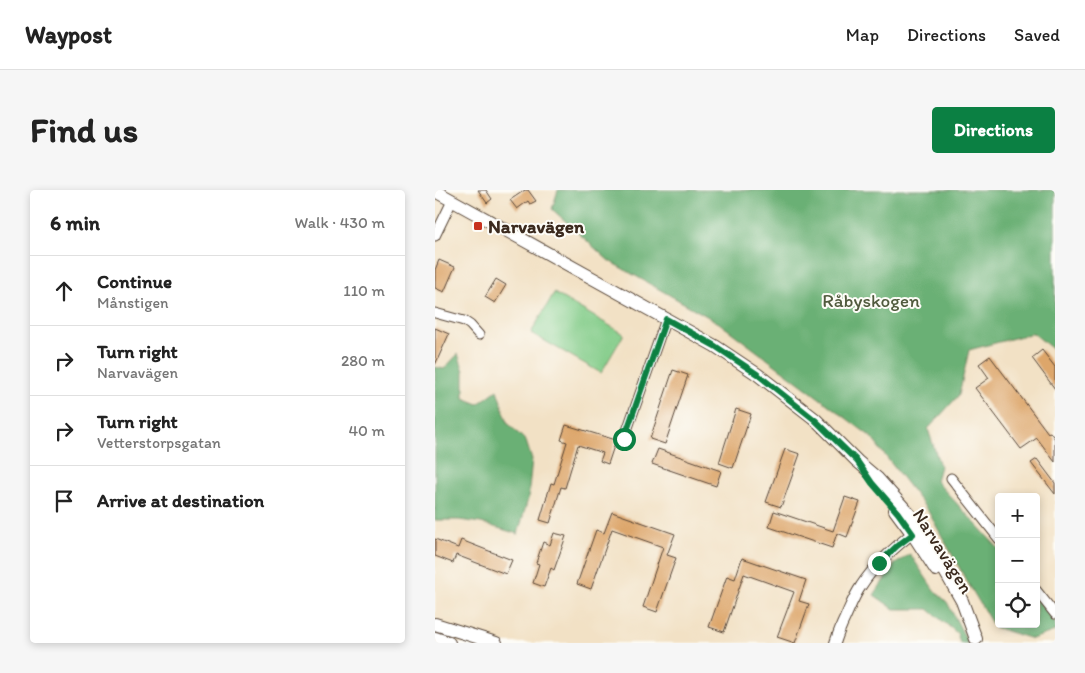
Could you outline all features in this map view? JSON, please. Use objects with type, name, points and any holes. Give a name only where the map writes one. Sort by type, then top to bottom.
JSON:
[{"type":"main road","name":"Narvavägen","points":[[435,191],[715,346],[757,374],[815,420],[857,461],[872,483],[916,531],[933,566],[977,641]]},
{"type":"main road","points":[[435,624],[496,643]]},
{"type":"main road","points":[[435,638],[449,643]]},
{"type":"street","points":[[435,236],[452,201]]},
{"type":"street","points":[[435,313],[464,321],[470,324],[479,335]]},
{"type":"street","points":[[624,439],[666,319]]},
{"type":"street","points":[[951,478],[998,538]]},
{"type":"street","points":[[835,643],[853,598],[862,584],[879,563],[916,531]]},
{"type":"street","points":[[1040,595],[1055,614]]},
{"type":"green space","name":"Råbyskogen","points":[[558,190],[1055,190],[1055,351],[1033,333],[969,350],[959,395],[928,429],[940,466],[936,481],[995,545],[995,627],[928,511],[870,436],[719,323],[609,261],[552,209]]},
{"type":"green space","points":[[554,293],[624,334],[601,373],[531,333]]},
{"type":"green space","points":[[458,354],[464,371],[464,398],[478,404],[497,390],[508,423],[526,441],[532,460],[528,499],[518,534],[481,523],[459,520],[435,520],[435,367],[444,369]]},
{"type":"green space","points":[[910,554],[934,590],[947,602],[968,643],[960,643],[957,633],[928,609],[894,609],[874,595],[894,565]]},
{"type":"green space","name":"Råbyskogen","points":[[1040,602],[1055,623],[1055,631],[1032,639],[997,628],[1040,628]]},
{"type":"building","points":[[478,190],[486,190],[492,199],[487,203]]},
{"type":"building","points":[[528,190],[536,201],[530,204],[528,201],[517,209],[510,200]]},
{"type":"building","points":[[439,260],[455,267],[444,292],[435,288],[435,270]]},
{"type":"building","points":[[496,279],[506,285],[495,303],[485,297]]},
{"type":"building","points":[[435,328],[449,334],[435,365]]},
{"type":"building","points":[[1042,350],[1055,367],[1055,389],[1032,358]]},
{"type":"building","points":[[990,356],[1048,433],[1050,432],[1055,439],[1055,462],[1037,438],[1021,449],[975,388],[989,378],[979,364]]},
{"type":"building","points":[[673,370],[688,375],[665,444],[650,439]]},
{"type":"building","points":[[736,409],[751,414],[733,468],[719,463]]},
{"type":"building","points":[[566,425],[616,440],[608,464],[600,461],[603,453],[578,445],[565,488],[561,487],[550,523],[540,520],[551,483],[554,484],[567,442],[561,440]]},
{"type":"building","points":[[658,449],[721,471],[716,486],[652,464]]},
{"type":"building","points":[[785,449],[800,454],[781,507],[766,502]]},
{"type":"building","points":[[1037,459],[1055,483],[1055,494],[1031,463]]},
{"type":"building","points":[[845,497],[860,502],[847,537],[837,533],[832,548],[769,527],[774,511],[833,531]]},
{"type":"building","points":[[612,512],[675,534],[667,555],[676,558],[657,612],[643,607],[663,547],[612,529],[591,589],[577,584],[596,530],[604,533]]},
{"type":"building","points":[[554,533],[566,536],[554,570],[551,568],[544,587],[533,583],[539,564],[536,563],[543,542],[550,545]]},
{"type":"building","points":[[435,539],[458,548],[461,540],[512,560],[506,574],[456,555],[453,563],[435,556]]},
{"type":"building","points":[[742,558],[806,580],[799,601],[809,604],[795,643],[777,637],[794,592],[744,574],[724,632],[709,627],[727,576],[735,579]]},
{"type":"place","name":"Narvavägen","points":[[478,226]]},
{"type":"route","points":[[624,439],[666,319],[715,346],[792,400],[857,461],[913,534],[879,563]]}]
